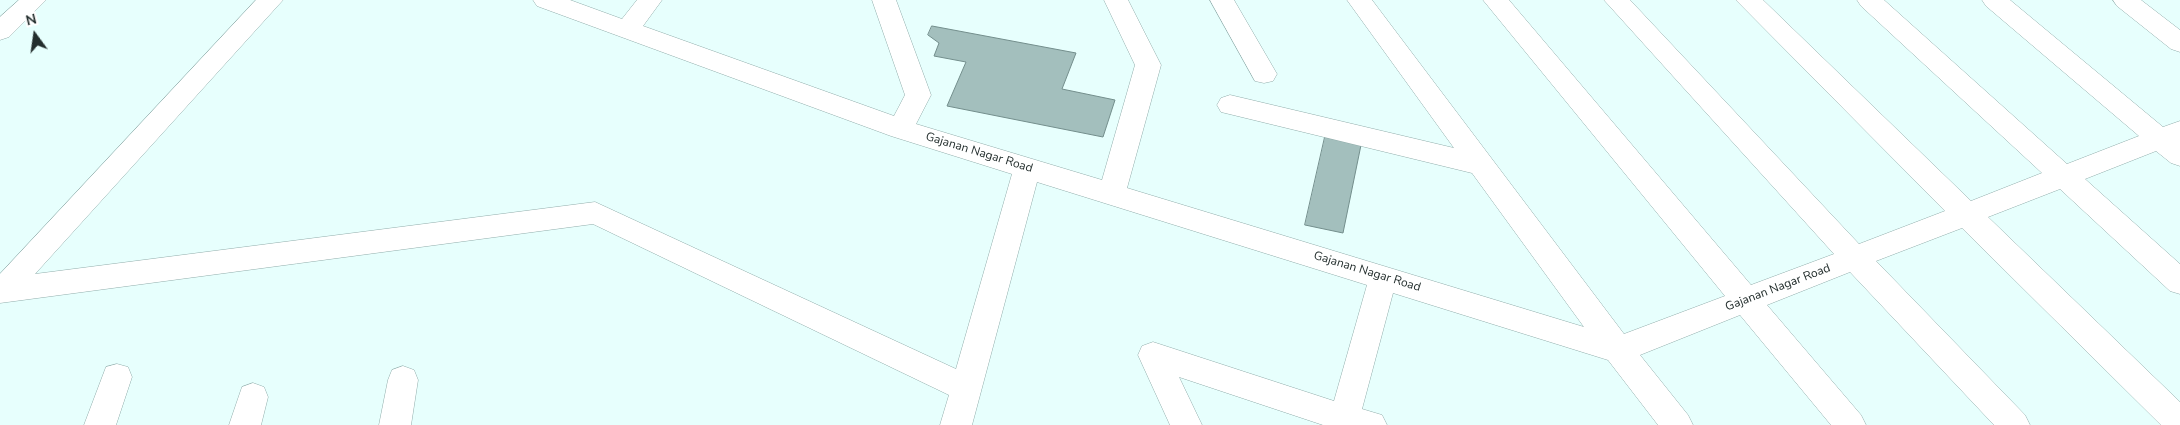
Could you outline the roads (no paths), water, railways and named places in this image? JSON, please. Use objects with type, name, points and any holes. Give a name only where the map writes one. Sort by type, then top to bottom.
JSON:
[{"type":"street","points":[[0,31],[34,0]]},
{"type":"street","points":[[2,290],[255,14],[271,0]]},
{"type":"street","name":"Gajanan Nagar Road","points":[[544,0],[900,129],[1618,350],[2063,177],[2173,142]]},
{"type":"street","points":[[627,30],[650,0]]},
{"type":"street","points":[[884,0],[918,95],[900,129]]},
{"type":"street","points":[[1112,194],[1148,65],[1116,0]]},
{"type":"street","points":[[1222,0],[1264,74]]},
{"type":"street","points":[[1359,0],[1618,350],[1677,425]]},
{"type":"street","points":[[1495,0],[1850,425]]},
{"type":"street","points":[[1616,0],[1855,258],[2014,425]]},
{"type":"street","points":[[1748,0],[1965,215],[2180,423]]},
{"type":"street","points":[[1869,0],[2180,282]]},
{"type":"street","points":[[1994,0],[2173,142]]},
{"type":"street","points":[[2125,0],[2180,43]]},
{"type":"street","points":[[1230,105],[1482,165]]},
{"type":"street","points":[[956,425],[1027,168]]},
{"type":"street","points":[[2,290],[594,213],[966,388]]},
{"type":"street","points":[[1186,425],[1153,355],[1354,423],[1383,277]]},
{"type":"street","points":[[100,425],[117,377]]},
{"type":"street","points":[[395,425],[403,380]]}]
